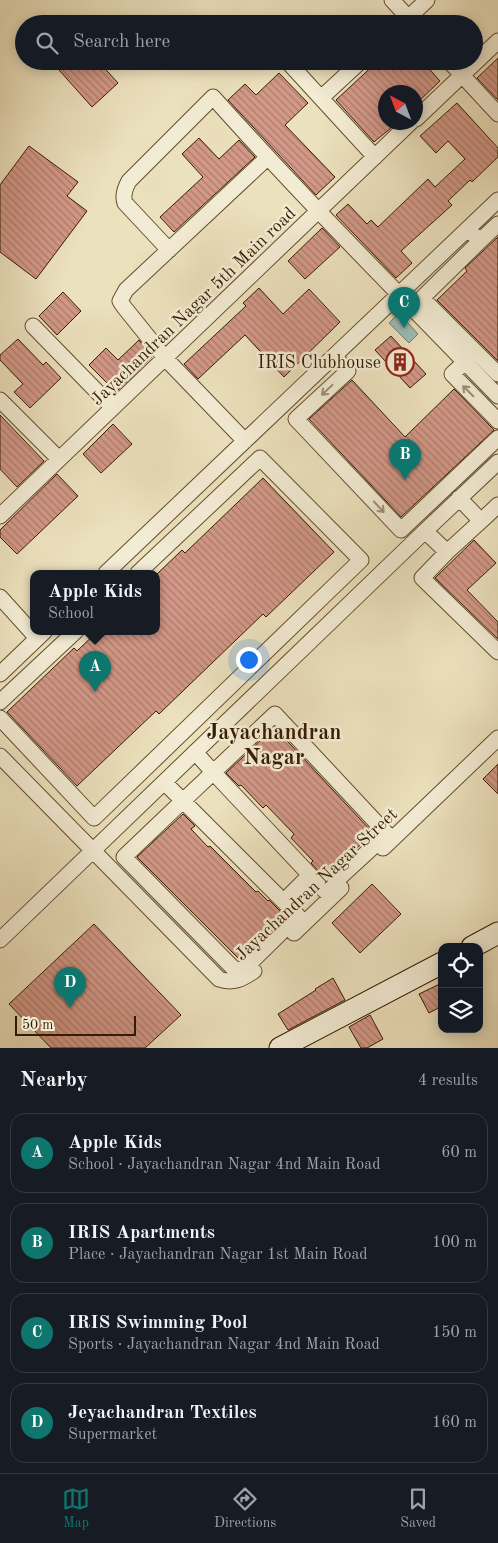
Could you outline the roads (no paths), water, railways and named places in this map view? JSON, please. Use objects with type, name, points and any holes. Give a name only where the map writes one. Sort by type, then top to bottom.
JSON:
[{"type":"street","points":[[392,0],[403,15]]},
{"type":"street","points":[[414,15],[427,0]]},
{"type":"street","points":[[483,54],[498,41]]},
{"type":"street","points":[[295,70],[375,157]]},
{"type":"street","points":[[321,98],[351,70]]},
{"type":"street","points":[[457,70],[498,114]]},
{"type":"street","points":[[423,111],[465,70]]},
{"type":"street","points":[[169,250],[125,203],[124,193],[126,186],[213,97],[318,212],[498,396]]},
{"type":"street","name":"Jayachandran Nagar 5th Main road","points":[[0,516],[403,130]]},
{"type":"street","points":[[245,441],[165,358],[120,301],[126,290],[267,158]]},
{"type":"street","points":[[109,570],[498,200]]},
{"type":"street","points":[[498,224],[422,298],[498,374]]},
{"type":"street","points":[[468,229],[480,241]]},
{"type":"street","points":[[33,326],[113,408]]},
{"type":"street","points":[[334,356],[348,371],[296,420],[401,530],[498,438]]},
{"type":"street","points":[[465,362],[452,374],[498,421]]},
{"type":"street","points":[[3,408],[59,459]]},
{"type":"street","points":[[0,718],[94,818],[361,560],[260,458],[141,570]]},
{"type":"street","points":[[0,940],[459,498],[498,464]]},
{"type":"street","points":[[459,498],[481,521]]},
{"type":"street","points":[[498,505],[422,578],[498,652]]},
{"type":"street","points":[[425,531],[447,552]]},
{"type":"street","points":[[0,597],[30,624]]},
{"type":"street","points":[[285,633],[302,649]]},
{"type":"street","points":[[0,674],[40,635]]},
{"type":"street","points":[[0,702],[72,635]]},
{"type":"street","points":[[164,782],[183,801],[284,901],[298,916],[244,969],[237,970],[124,857],[183,801],[213,772],[275,714],[387,834],[325,891],[213,772],[174,741]]},
{"type":"street","name":"Jayachandran Nagar Street","points":[[0,756],[219,979],[232,982],[242,979],[254,971],[498,738]]},
{"type":"street","points":[[284,901],[310,875]]},
{"type":"street","points":[[479,943],[498,933]]},
{"type":"street","points":[[280,1048],[438,964]]},
{"type":"water","points":[[399,313],[418,334],[409,343],[389,323]]},
{"type":"place","name":"IRIS Swimming Pool","points":[[404,328]]},
{"type":"place","name":"IRIS Clubhouse","points":[[400,362]]},
{"type":"place","name":"IRIS Apartments","points":[[405,480]]},
{"type":"place","name":"Apple Kids","points":[[95,692]]},
{"type":"place","name":"Jeyachandran Textiles","points":[[70,1008]]},
{"type":"district","name":"Jayachandran Nagar","points":[[274,744]]}]
